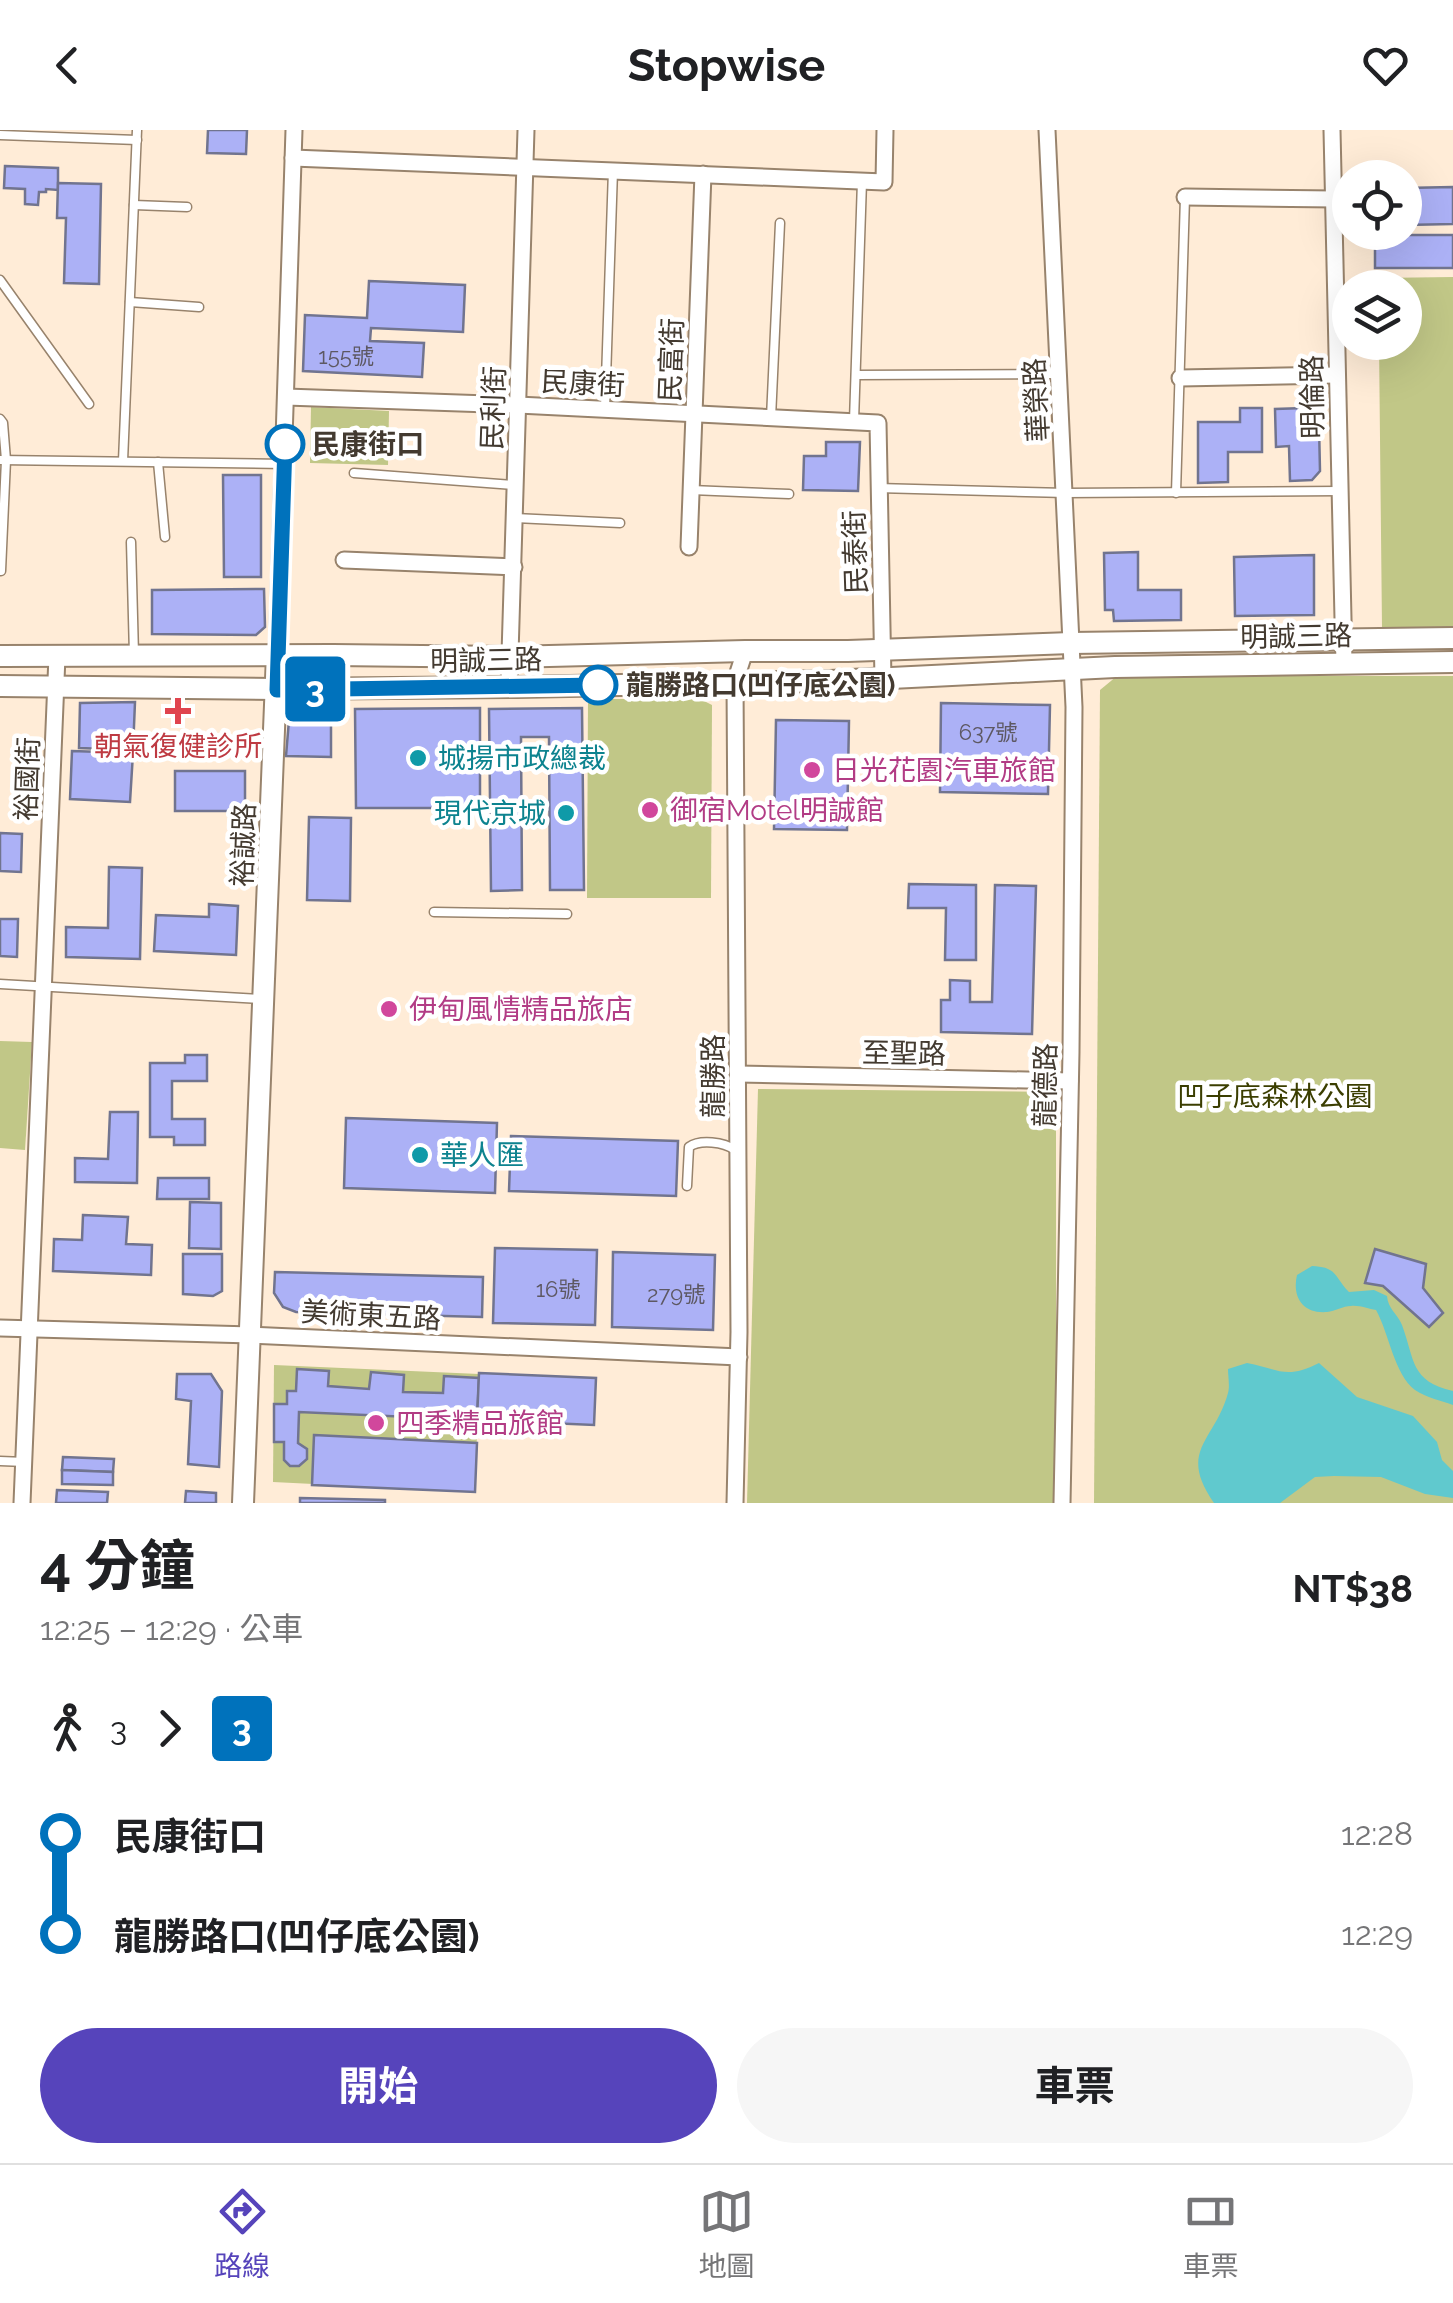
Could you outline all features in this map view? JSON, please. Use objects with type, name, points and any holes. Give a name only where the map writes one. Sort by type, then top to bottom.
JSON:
[{"type":"street","name":"裕誠路","points":[[243,1503],[277,690],[294,130]]},
{"type":"street","name":"民利街","points":[[509,687],[526,130]]},
{"type":"street","points":[[293,158],[884,182],[885,130]]},
{"type":"street","name":"華榮路","points":[[1047,130],[1072,668]]},
{"type":"street","name":"明倫路","points":[[1332,130],[1333,160]]},
{"type":"street","name":"民富街","points":[[689,547],[703,174]]},
{"type":"street","points":[[1185,198],[1332,199]]},
{"type":"street","name":"明倫路","points":[[1335,250],[1344,663]]},
{"type":"street","points":[[1180,378],[1336,375]]},
{"type":"street","name":"民康街","points":[[286,397],[878,423]]},
{"type":"street","name":"民泰街","points":[[878,423],[882,679]]},
{"type":"street","points":[[344,560],[514,566]]},
{"type":"street","name":"明誠三路","points":[[0,656],[510,657],[1453,638]]},
{"type":"street","name":"龍勝路","points":[[735,1503],[739,1357],[735,682],[745,651]]},
{"type":"street","name":"裕國街","points":[[22,1503],[57,656]]},
{"type":"street","name":"明誠三路","points":[[0,686],[277,690],[509,687],[882,679],[1072,668],[1453,662]]},
{"type":"street","name":"龍德路","points":[[1062,1503],[1072,668]]},
{"type":"street","name":"至聖路","points":[[738,1074],[1070,1082]]},
{"type":"street","name":"美術東五路","points":[[0,1328],[251,1334],[739,1357]]},
{"type":"lane","points":[[0,135],[137,135],[123,462]]},
{"type":"lane","points":[[605,410],[613,170]]},
{"type":"lane","points":[[854,422],[862,181]]},
{"type":"lane","points":[[1176,493],[1185,198]]},
{"type":"lane","points":[[134,204],[187,207]]},
{"type":"lane","points":[[771,418],[780,223]]},
{"type":"lane","points":[[0,280],[89,404]]},
{"type":"lane","points":[[130,302],[199,307]]},
{"type":"lane","points":[[856,375],[1060,374]]},
{"type":"lane","points":[[0,419],[1,571]]},
{"type":"lane","points":[[3,460],[284,464]]},
{"type":"lane","points":[[158,462],[164,537]]},
{"type":"lane","points":[[354,473],[516,485]]},
{"type":"lane","points":[[877,488],[1066,493],[1340,491]]},
{"type":"lane","points":[[691,490],[789,494]]},
{"type":"lane","points":[[515,518],[620,522]]},
{"type":"lane","points":[[130,542],[134,656]]},
{"type":"lane","points":[[434,912],[568,914]]},
{"type":"lane","points":[[0,984],[264,1000]]},
{"type":"lane","points":[[688,1186],[688,1147],[696,1142],[726,1145],[738,1154]]},
{"type":"lane","points":[[0,1461],[25,1462]]},
{"type":"green space","points":[[1422,277],[1453,277],[1453,627],[1382,628],[1379,360],[1422,360]]},
{"type":"green space","points":[[311,407],[389,411],[388,465],[310,463]]},
{"type":"green space","name":"凹子底森林公園","points":[[1117,676],[1453,676],[1453,1503],[1094,1503],[1100,690]]},
{"type":"green space","name":"御宿Motel明誠館","points":[[588,699],[700,699],[712,705],[711,898],[587,898]]},
{"type":"green space","points":[[0,1041],[32,1042],[25,1150],[0,1148]]},
{"type":"green space","points":[[758,1089],[1056,1092],[1056,1503],[747,1503]]},
{"type":"green space","name":"四季精品旅館","points":[[274,1365],[479,1374],[475,1492],[273,1482]]},
{"type":"water","points":[[1312,1266],[1331,1271],[1349,1292],[1374,1290],[1387,1296],[1416,1367],[1429,1381],[1453,1391],[1453,1405],[1424,1395],[1408,1383],[1376,1310],[1354,1306],[1318,1312],[1305,1307],[1296,1290],[1297,1275]]},
{"type":"water","points":[[1247,1363],[1290,1372],[1319,1363],[1357,1397],[1413,1416],[1437,1442],[1442,1460],[1453,1471],[1453,1498],[1425,1494],[1381,1477],[1334,1476],[1315,1477],[1280,1503],[1214,1503],[1203,1485],[1199,1458],[1228,1393],[1228,1369]]},
{"type":"building","points":[[208,130],[247,130],[246,154],[207,153]]},
{"type":"building","points":[[5,166],[58,168],[58,190],[39,192],[38,205],[25,204],[25,189],[4,188]]},
{"type":"building","points":[[58,183],[101,184],[99,284],[64,283],[66,218],[57,218]]},
{"type":"building","points":[[1453,187],[1453,224],[1422,225],[1422,188]]},
{"type":"building","points":[[1422,235],[1453,235],[1453,268],[1375,268],[1375,250],[1422,250]]},
{"type":"building","points":[[369,281],[465,285],[463,332],[371,328],[370,341],[424,343],[422,377],[303,371],[305,315],[367,318]]},
{"type":"building","points":[[1240,408],[1262,408],[1262,452],[1228,452],[1228,482],[1198,483],[1198,422],[1240,422]]},
{"type":"building","points":[[1305,408],[1319,425],[1320,471],[1312,480],[1290,481],[1289,446],[1276,447],[1275,409]]},
{"type":"building","points":[[826,442],[860,442],[858,491],[803,490],[804,456],[826,456]]},
{"type":"building","points":[[223,475],[261,475],[261,577],[224,577]]},
{"type":"building","points":[[1138,552],[1138,590],[1181,590],[1181,620],[1114,621],[1113,610],[1105,610],[1104,553]]},
{"type":"building","points":[[1314,555],[1314,615],[1235,616],[1234,557]]},
{"type":"building","points":[[264,589],[265,627],[256,635],[152,634],[152,590]]},
{"type":"building","points":[[135,702],[133,750],[79,748],[80,703]]},
{"type":"building","points":[[941,703],[1050,705],[1048,794],[940,792]]},
{"type":"building","points":[[331,707],[331,757],[286,756],[289,720],[298,708]]},
{"type":"building","name":"城揚市政總裁","points":[[480,708],[480,808],[356,808],[355,709]]},
{"type":"building","name":"現代京城","points":[[582,708],[584,890],[550,890],[549,737],[521,737],[522,890],[491,891],[489,709]]},
{"type":"building","name":"日光花園汽車旅館","points":[[776,720],[849,721],[847,830],[774,829]]},
{"type":"building","points":[[72,751],[133,753],[130,802],[70,799]]},
{"type":"building","points":[[175,771],[245,771],[245,811],[175,811]]},
{"type":"building","points":[[309,817],[351,818],[350,901],[307,900]]},
{"type":"building","points":[[0,833],[22,834],[21,872],[0,871]]},
{"type":"building","points":[[109,867],[142,868],[140,959],[66,957],[66,927],[108,928]]},
{"type":"building","points":[[909,884],[976,885],[976,960],[945,960],[946,908],[908,908]]},
{"type":"building","points":[[995,885],[1036,886],[1032,1034],[941,1032],[941,1000],[950,1000],[950,980],[970,981],[970,1002],[992,1002]]},
{"type":"building","points":[[209,904],[238,906],[236,955],[154,951],[156,915],[209,917]]},
{"type":"building","points":[[0,919],[18,919],[17,957],[0,956]]},
{"type":"building","points":[[185,1055],[207,1055],[207,1081],[172,1081],[172,1119],[205,1119],[205,1145],[174,1145],[174,1137],[150,1137],[150,1063],[185,1063]]},
{"type":"building","points":[[110,1112],[138,1112],[137,1183],[75,1182],[75,1158],[108,1159]]},
{"type":"building","name":"華人匯","points":[[346,1118],[497,1123],[495,1193],[344,1188]]},
{"type":"building","name":"華人匯","points":[[511,1136],[678,1141],[676,1196],[509,1191]]},
{"type":"building","points":[[158,1178],[209,1178],[209,1199],[157,1199]]},
{"type":"building","points":[[190,1202],[221,1203],[221,1249],[189,1248]]},
{"type":"building","points":[[83,1215],[128,1217],[126,1244],[152,1245],[151,1275],[53,1271],[54,1239],[82,1240]]},
{"type":"building","points":[[495,1248],[597,1250],[595,1325],[493,1323]]},
{"type":"building","points":[[1375,1249],[1426,1264],[1423,1288],[1443,1313],[1429,1327],[1383,1286],[1365,1283]]},
{"type":"building","points":[[613,1252],[715,1255],[713,1330],[612,1327]]},
{"type":"building","points":[[183,1254],[222,1254],[222,1291],[213,1296],[183,1294]]},
{"type":"building","points":[[275,1272],[483,1277],[482,1317],[296,1312],[283,1307],[274,1293]]},
{"type":"building","points":[[297,1369],[329,1371],[328,1386],[369,1389],[371,1372],[404,1375],[403,1392],[443,1393],[444,1376],[479,1378],[477,1420],[299,1412],[298,1443],[307,1449],[307,1459],[299,1466],[290,1466],[284,1460],[284,1442],[274,1442],[274,1404],[287,1404],[287,1391],[296,1391]]},
{"type":"building","points":[[479,1373],[596,1378],[594,1425],[477,1420]]},
{"type":"building","points":[[177,1374],[211,1374],[222,1391],[219,1467],[188,1464],[191,1401],[176,1399]]},
{"type":"building","points":[[314,1435],[477,1443],[475,1492],[312,1485]]},
{"type":"building","points":[[63,1457],[114,1459],[113,1472],[62,1470]]},
{"type":"building","points":[[62,1470],[113,1472],[113,1485],[62,1484]]},
{"type":"building","points":[[57,1490],[108,1492],[107,1503],[56,1503]]},
{"type":"building","points":[[186,1491],[216,1493],[216,1503],[185,1503]]},
{"type":"building","points":[[300,1498],[385,1500],[385,1503],[300,1503]]},
{"type":"bus line","name":"3","points":[[285,444],[277,690],[598,685]]},
{"type":"place","name":"民康街口","points":[[285,444]]},
{"type":"place","name":"龍勝路口(凹仔底公園)","points":[[598,685]]},
{"type":"place","name":"朝氣復健診所","points":[[178,711]]},
{"type":"place","name":"城揚市政總裁","points":[[418,758]]},
{"type":"place","name":"日光花園汽車旅館","points":[[812,770]]},
{"type":"place","name":"御宿Motel明誠館","points":[[650,810]]},
{"type":"place","name":"現代京城","points":[[566,813]]},
{"type":"place","name":"伊甸風情精品旅店","points":[[389,1009]]},
{"type":"place","name":"華人匯","points":[[420,1155]]},
{"type":"place","name":"四季精品旅館","points":[[376,1423]]}]
